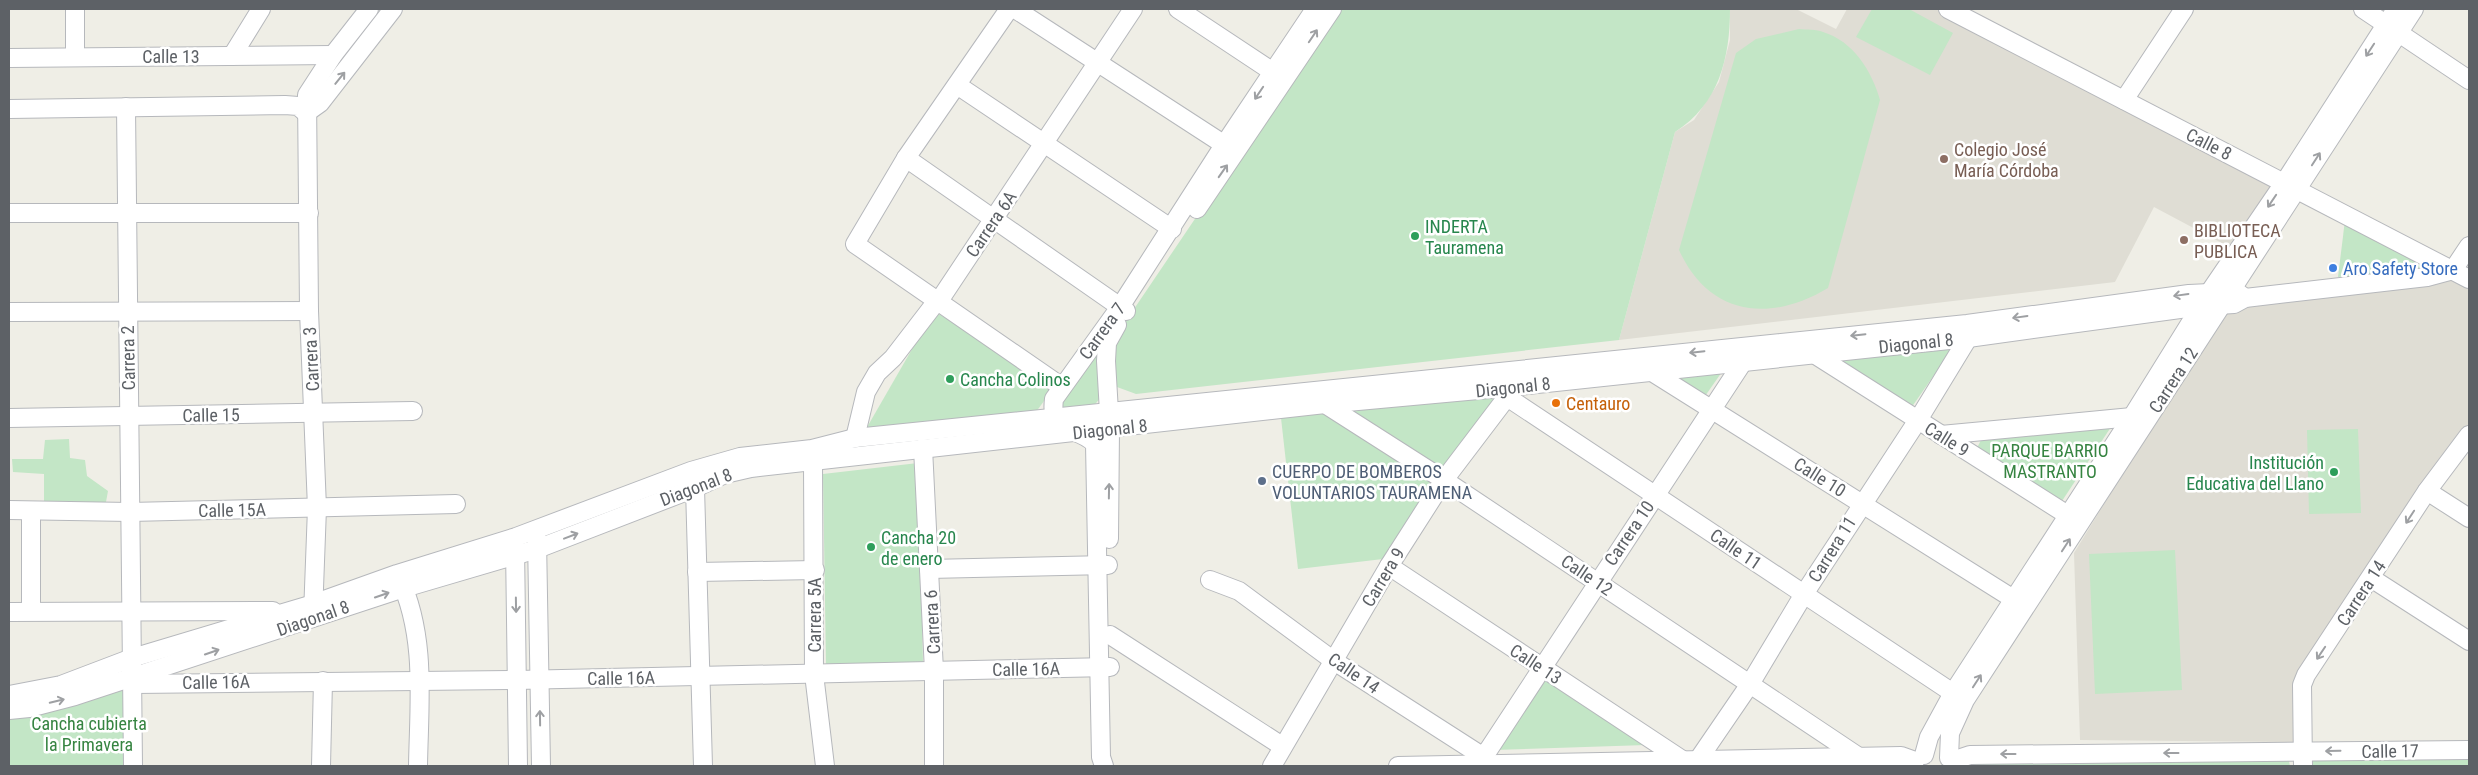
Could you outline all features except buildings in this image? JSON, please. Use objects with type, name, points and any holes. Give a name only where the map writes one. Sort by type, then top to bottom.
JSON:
[{"type":"street","points":[[76,9],[76,57]]},
{"type":"street","points":[[232,56],[261,9]]},
{"type":"street","name":"Carrera 3","points":[[313,612],[317,508],[309,311],[307,95],[333,55],[369,9]]},
{"type":"street","points":[[9,109],[298,106],[306,113],[320,103],[393,9]]},
{"type":"street","points":[[1009,9],[906,158],[855,244],[1062,387]]},
{"type":"street","points":[[1015,9],[1230,149]]},
{"type":"street","name":"Carrera 6A","points":[[855,438],[866,392],[877,373],[893,358],[933,306],[939,301],[1133,9]]},
{"type":"street","points":[[1178,9],[1273,72]]},
{"type":"street","name":"Carrera 7","points":[[1109,766],[1113,757],[1105,668],[1110,635],[1103,566],[1095,444],[1084,435],[1062,428],[1055,419],[1053,410],[1054,399],[1123,309],[1230,149],[1273,72],[1315,9]]},
{"type":"street","name":"Carrera 7","points":[[1104,766],[1101,757],[1105,668],[1103,566],[1109,422],[1107,343],[1123,309],[1172,229],[1332,9]]},
{"type":"street","name":"Calle 8","points":[[1948,9],[2469,279]]},
{"type":"street","points":[[2363,9],[2469,80]]},
{"type":"street","name":"Carrera 12","points":[[2392,28],[2396,9]]},
{"type":"street","name":"Carrera 12","points":[[1917,761],[1929,736],[1959,697],[2139,419],[2205,299],[2290,186],[2392,28],[2414,9]]},
{"type":"street","points":[[2124,100],[2180,10]]},
{"type":"street","name":"Calle 13","points":[[9,58],[333,55]]},
{"type":"street","points":[[957,85],[1172,229]]},
{"type":"street","name":"Carrera 2","points":[[126,107],[132,681]]},
{"type":"street","points":[[906,158],[1123,309]]},
{"type":"street","name":"Carrera 12","points":[[2139,419],[2233,298],[2290,186]]},
{"type":"street","points":[[9,214],[308,213]]},
{"type":"street","points":[[2453,270],[2469,246]]},
{"type":"street","name":"Diagonal 8","points":[[1743,355],[1814,354],[2205,299],[2233,298],[2427,277],[2453,270]]},
{"type":"street","points":[[9,312],[309,311]]},
{"type":"street","name":"Diagonal 8","points":[[400,581],[515,556],[537,549],[693,480],[740,457],[812,449],[855,438],[1055,419],[1109,422],[1324,397],[1501,386],[1652,364],[1968,331]]},
{"type":"street","name":"Carrera 11","points":[[1689,762],[1750,684],[1861,503],[1918,420],[1968,331]]},
{"type":"street","name":"Calle 9","points":[[1814,354],[2074,519]]},
{"type":"street","name":"Carrera 10","points":[[1477,762],[1489,749],[1712,409],[1743,355]]},
{"type":"street","name":"Calle 10","points":[[1652,364],[1712,409],[2020,603]]},
{"type":"street","name":"Carrera 9","points":[[1272,766],[1389,566],[1501,386]]},
{"type":"street","name":"Calle 11","points":[[1501,386],[1655,495],[1959,697]]},
{"type":"street","name":"Calle 12","points":[[1324,397],[1444,480],[1859,757]]},
{"type":"street","name":"Calle 15","points":[[9,418],[413,411]]},
{"type":"street","points":[[1941,435],[2139,419]]},
{"type":"street","name":"Diagonal 8","points":[[9,710],[29,708],[132,681],[536,528],[693,480],[751,468],[813,463],[923,448],[1073,433],[1109,422]]},
{"type":"street","points":[[1976,457],[1974,448],[1976,440],[1982,433],[1990,430]]},
{"type":"street","name":"Carrera 14","points":[[2303,759],[2302,686],[2428,491],[2469,435]]},
{"type":"street","name":"Carrera 6","points":[[923,448],[934,671],[934,766]]},
{"type":"street","name":"Carrera 5A","points":[[813,463],[814,674],[824,766]]},
{"type":"street","points":[[693,480],[703,766]]},
{"type":"street","points":[[2428,491],[2469,518]]},
{"type":"street","name":"Calle 15A","points":[[9,510],[130,512],[456,504]]},
{"type":"street","points":[[30,511],[31,611]]},
{"type":"street","points":[[536,528],[541,766]]},
{"type":"street","points":[[516,537],[518,766]]},
{"type":"street","points":[[929,569],[1103,566]]},
{"type":"street","name":"Calle 13","points":[[1389,566],[1542,668],[1689,762]]},
{"type":"street","points":[[697,572],[815,570]]},
{"type":"street","points":[[2371,578],[2469,641]]},
{"type":"street","name":"Calle 14","points":[[1210,580],[1230,587],[1477,762]]},
{"type":"street","points":[[400,581],[412,613],[419,647],[418,766]]},
{"type":"street","points":[[9,612],[132,610],[292,611]]},
{"type":"street","name":"Diagonal 8","points":[[9,696],[61,685],[132,658],[292,611],[313,612]]},
{"type":"street","points":[[1110,635],[1282,746]]},
{"type":"street","name":"Calle 16A","points":[[132,681],[540,680],[1105,668]]},
{"type":"street","points":[[132,681],[133,766]]},
{"type":"street","points":[[321,766],[323,681]]},
{"type":"street","name":"Carrera 12","points":[[1952,762],[1950,733],[1959,697]]},
{"type":"street","name":"Calle 17","points":[[1952,762],[1970,755],[2303,759],[2469,750]]},
{"type":"street","points":[[1398,766],[1477,762],[1689,762],[1901,756],[1917,761],[1938,753],[1952,762]]},
{"type":"shaded area","name":"Colegio José María Córdoba","points":[[1730,9],[1796,9],[1836,29],[1847,9],[1936,9],[2272,187],[2233,249],[2154,207],[2115,282],[1619,340],[1675,132],[1694,120],[1719,82],[1730,40]]},
{"type":"shaded area","name":"Institución Educativa del Llano","points":[[2447,279],[2469,289],[2469,426],[2297,685],[2296,742],[2080,740],[2074,553],[2224,309]]},
{"type":"green space","name":"INDERTA Tauramena","points":[[1337,9],[1730,9],[1728,45],[1719,78],[1712,94],[1690,121],[1675,132],[1619,340],[1136,394],[1117,387],[1110,372],[1113,340]]},
{"type":"green space","points":[[1872,9],[1909,9],[1953,33],[1930,75],[1856,37]]},
{"type":"green space","points":[[1799,29],[1823,32],[1843,42],[1860,58],[1872,78],[1880,100],[1828,288],[1806,299],[1784,306],[1763,309],[1743,307],[1724,300],[1707,289],[1692,272],[1679,250],[1736,53],[1756,39]]},
{"type":"green space","points":[[2345,220],[2431,268],[2338,277]]},
{"type":"green space","points":[[934,311],[1055,386],[1033,416],[866,429]]},
{"type":"green space","points":[[1102,343],[1100,398],[1093,407],[1062,411],[1060,407]]},
{"type":"green space","points":[[1955,345],[1909,411],[1831,359]]},
{"type":"green space","points":[[1724,369],[1703,399],[1665,374]]},
{"type":"green space","points":[[1496,396],[1496,400],[1440,476],[1342,412]]},
{"type":"green space","points":[[1327,413],[1435,482],[1383,559],[1298,569],[1281,418]]},
{"type":"green space","name":"PARQUE BARRIO MASTRANTO","points":[[2115,421],[2060,504],[1979,455],[1978,446],[1981,440]]},
{"type":"green space","name":"Institución Educativa del Llano","points":[[2358,429],[2361,513],[2309,514],[2307,430]]},
{"type":"green space","points":[[69,439],[70,458],[85,460],[87,476],[108,491],[106,502],[44,502],[44,474],[13,472],[12,459],[43,459],[45,440]]},
{"type":"green space","name":"Cancha 20 de enero","points":[[918,463],[923,663],[826,666],[823,474]]},
{"type":"green space","points":[[2175,550],[2182,690],[2095,694],[2089,554]]},
{"type":"green space","points":[[1544,676],[1646,745],[1494,750]]},
{"type":"green space","name":"Cancha cubierta la Primavera","points":[[125,688],[123,766],[9,766],[9,718],[35,716]]},
{"type":"green space","points":[[2469,750],[2469,766],[2312,766],[2314,757]]},
{"type":"green space","points":[[2288,757],[2290,766],[1958,766],[1970,758]]},
{"type":"place","name":"Colegio José María Córdoba","points":[[1944,159]]},
{"type":"place","name":"INDERTA Tauramena","points":[[1415,236]]},
{"type":"place","name":"BIBLIOTECA PUBLICA","points":[[2184,240]]},
{"type":"place","name":"Aro Safety Store","points":[[2333,268]]},
{"type":"place","name":"Cancha Colinos","points":[[950,379]]},
{"type":"place","name":"Centauro","points":[[1556,403]]},
{"type":"place","name":"Institución Educativa del Llano","points":[[2334,472]]},
{"type":"place","name":"CUERPO DE BOMBEROS VOLUNTARIOS TAURAMENA","points":[[1262,481]]},
{"type":"place","name":"Cancha 20 de enero","points":[[871,547]]}]
